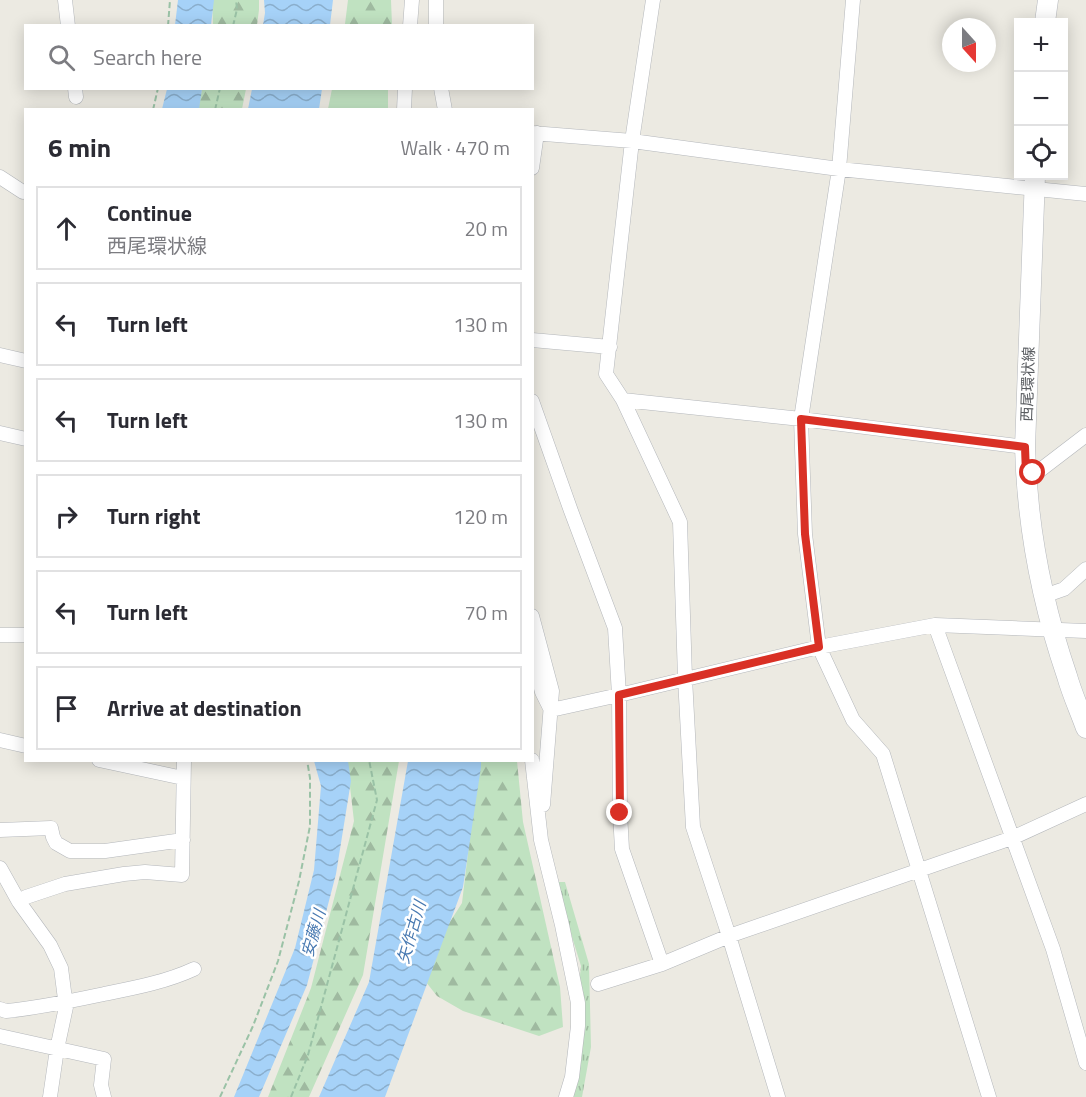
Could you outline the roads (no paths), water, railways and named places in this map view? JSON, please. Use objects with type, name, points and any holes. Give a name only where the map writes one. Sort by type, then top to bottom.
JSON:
[{"type":"main road","points":[[1046,18],[1048,0]]},
{"type":"main road","name":"西尾環状線","points":[[1035,182],[1025,447],[1026,474],[1034,543],[1044,596],[1066,676],[1086,728]]},
{"type":"street","points":[[65,0],[68,24]]},
{"type":"street","points":[[410,24],[412,0]]},
{"type":"street","points":[[436,0],[436,24]]},
{"type":"street","points":[[653,0],[632,141],[606,374],[623,400],[680,522],[693,827],[778,1097]]},
{"type":"street","points":[[853,0],[839,169],[801,419],[805,534],[819,647],[853,720],[883,754],[989,1097]]},
{"type":"street","points":[[404,108],[405,90]]},
{"type":"street","points":[[441,90],[445,108]]},
{"type":"street","points":[[535,133],[632,141],[839,169],[1035,182],[1086,195]]},
{"type":"street","points":[[0,177],[23,192]]},
{"type":"street","points":[[534,340],[610,347]]},
{"type":"street","points":[[0,355],[24,360]]},
{"type":"street","points":[[623,400],[1025,447]]},
{"type":"street","points":[[534,407],[615,628],[619,695],[622,849],[662,964]]},
{"type":"street","points":[[0,433],[24,439]]},
{"type":"street","points":[[1026,474],[1039,471],[1086,435]]},
{"type":"street","points":[[1044,596],[1064,589],[1086,569]]},
{"type":"street","points":[[534,624],[552,691],[541,840]]},
{"type":"street","points":[[551,710],[819,647],[935,625],[1086,631]]},
{"type":"street","points":[[935,625],[1053,949],[1086,1063]]},
{"type":"street","points":[[0,635],[24,635]]},
{"type":"street","points":[[534,662],[542,692],[551,710]]},
{"type":"street","points":[[0,740],[24,746]]},
{"type":"street","points":[[108,762],[183,778]]},
{"type":"street","points":[[19,902],[26,897],[64,884],[130,873],[146,872],[182,876],[184,762]]},
{"type":"street","points":[[532,762],[541,840],[578,1003],[578,1026],[572,1077],[566,1097]]},
{"type":"street","points":[[598,984],[662,964],[729,936],[1012,838],[1086,804]]},
{"type":"street","points":[[0,830],[51,828],[56,843],[70,850],[105,851],[183,840]]},
{"type":"street","points":[[129,848],[130,873]]},
{"type":"street","points":[[0,868],[19,902],[50,945],[61,968],[66,1007],[50,1097]]},
{"type":"street","points":[[0,1009],[6,1011],[65,1002],[129,989],[183,975],[194,969]]},
{"type":"street","points":[[0,1036],[104,1059],[101,1085],[104,1097]]},
{"type":"water","points":[[178,0],[214,0],[211,24],[175,24]]},
{"type":"water","points":[[264,0],[333,0],[330,24],[263,24]]},
{"type":"water","points":[[167,90],[202,90],[199,108],[162,108]]},
{"type":"water","points":[[252,90],[322,90],[319,108],[248,108]]},
{"type":"water","name":"安藤川","points":[[314,762],[348,762],[351,781],[336,874],[307,985],[259,1097],[234,1097],[295,948],[314,870],[321,786]]},
{"type":"water","name":"矢作古川","points":[[408,762],[481,762],[463,887],[385,1097],[319,1097],[369,982]]}]
